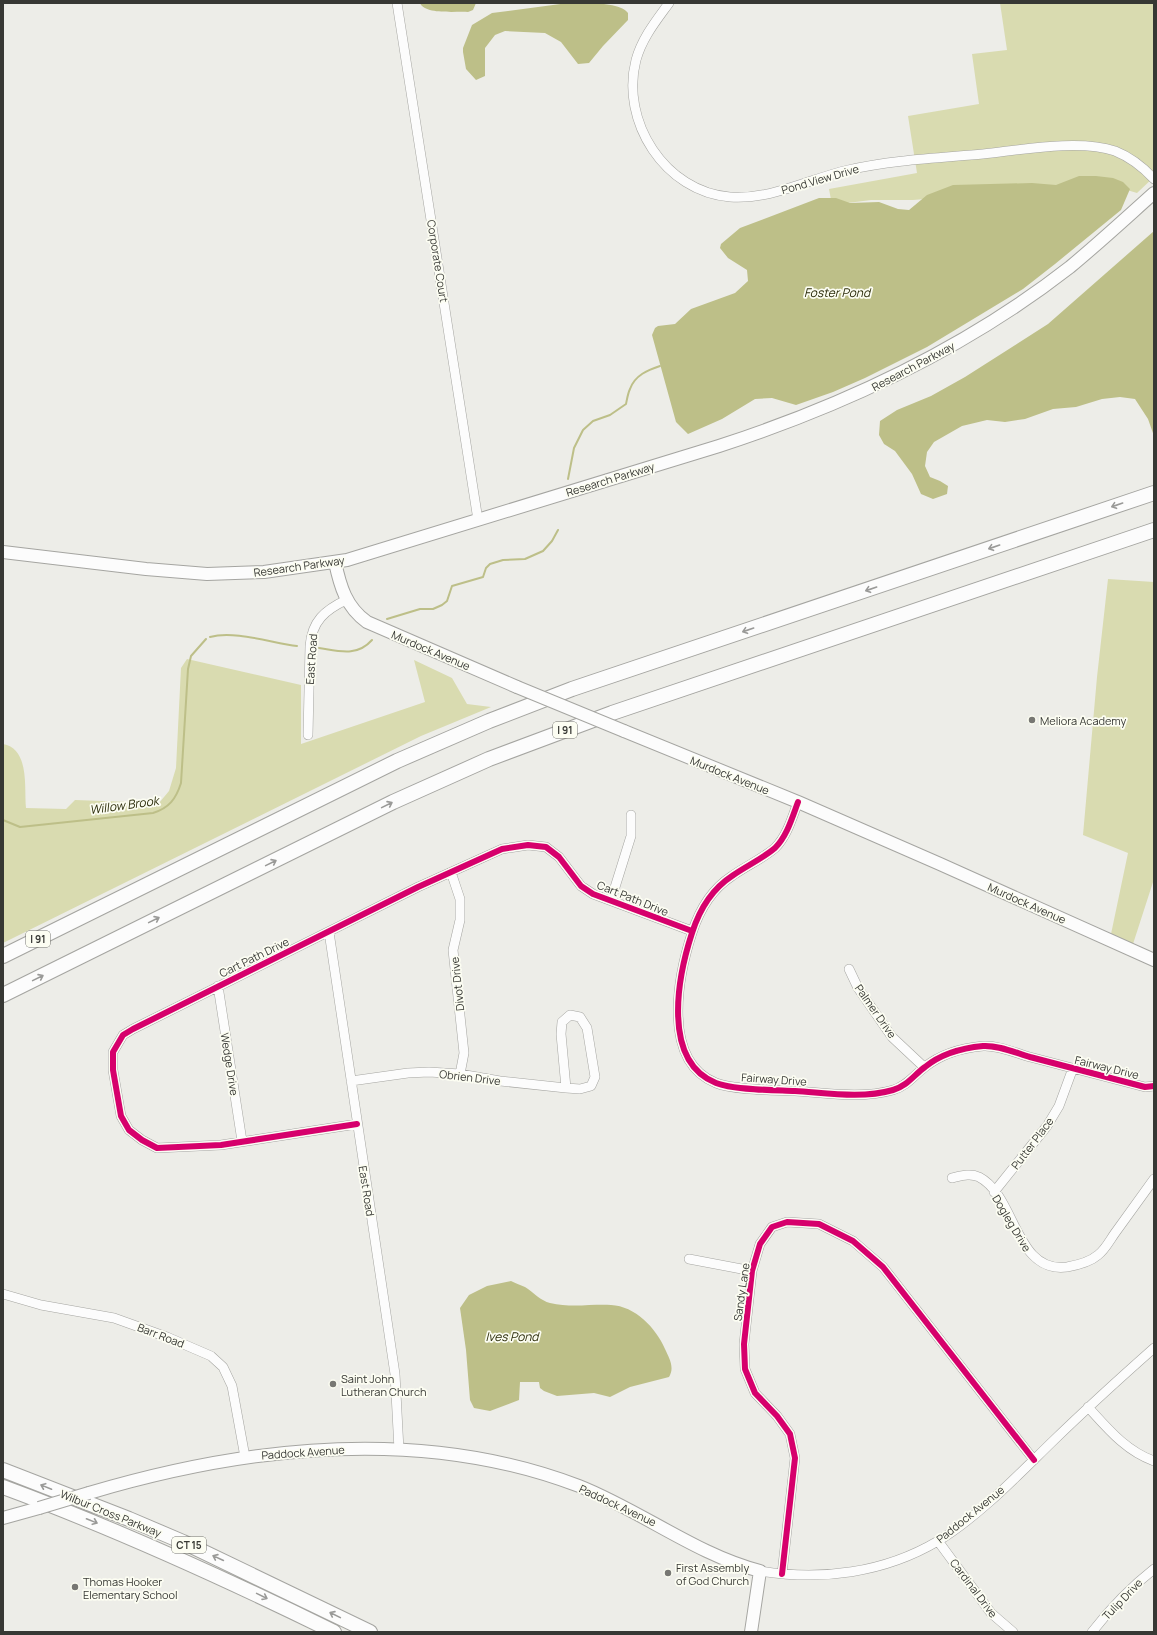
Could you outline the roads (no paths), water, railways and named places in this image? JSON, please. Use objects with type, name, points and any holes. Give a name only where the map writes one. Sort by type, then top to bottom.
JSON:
[{"type":"highway","name":"I 91","points":[[3,956],[378,770],[483,724],[572,689],[1154,493]]},
{"type":"highway","name":"I 91","points":[[3,996],[393,802],[496,756],[605,715],[1154,530]]},
{"type":"highway","name":"Wilbur Cross Parkway","points":[[3,1470],[129,1519],[183,1542],[370,1632]]},
{"type":"highway","name":"Wilbur Cross Parkway","points":[[3,1487],[86,1518],[177,1557],[334,1632]]},
{"type":"main road","name":"Research Parkway","points":[[3,552],[146,569],[207,574],[264,572],[335,562],[478,520],[770,430],[812,414],[888,380],[953,345],[1018,304],[1069,267],[1154,193]]},
{"type":"main road","name":"Murdock Avenue","points":[[335,562],[346,600],[360,616],[376,627],[798,802],[1154,960]]},
{"type":"main road","name":"Paddock Avenue","points":[[3,1518],[165,1472],[245,1457],[303,1451],[399,1450],[475,1459],[522,1469],[563,1481],[622,1505],[718,1556],[760,1571]]},
{"type":"main road","points":[[751,1632],[760,1571]]},
{"type":"street","name":"Corporate Court","points":[[397,3],[478,520]]},
{"type":"street","name":"Pond View Drive","points":[[669,3],[642,42],[636,60],[632,80],[632,98],[641,130],[650,148],[664,164],[681,178],[705,191],[728,197],[761,195],[828,175],[868,166],[1066,146],[1088,146],[1114,151],[1129,158],[1154,179]]},
{"type":"street","name":"East Road","points":[[308,735],[310,646],[312,632],[316,622],[323,614],[346,600]]},
{"type":"street","name":"Fairway Drive","points":[[798,802],[788,830],[776,847],[730,877],[708,898],[692,931],[680,973],[677,1014],[681,1039],[688,1058],[700,1073],[716,1084],[744,1088],[868,1095],[894,1089],[910,1081],[924,1067],[959,1049],[987,1046],[1145,1087],[1154,1086]]},
{"type":"street","points":[[611,900],[631,836],[631,815]]},
{"type":"street","name":"Cart Path Drive","points":[[357,1124],[221,1145],[157,1148],[142,1140],[129,1130],[120,1116],[113,1070],[113,1052],[123,1035],[218,986],[451,872],[502,849],[528,845],[546,847],[559,857],[581,886],[593,894],[692,931]]},
{"type":"street","name":"Divot Drive","points":[[451,872],[460,899],[460,920],[454,950],[464,1053],[460,1074]]},
{"type":"street","name":"East Road","points":[[329,932],[395,1374],[399,1450]]},
{"type":"street","name":"Palmer Drive","points":[[849,969],[858,988],[892,1037],[924,1067]]},
{"type":"street","name":"Wedge Drive","points":[[218,986],[242,1141]]},
{"type":"street","name":"Obrien Drive","points":[[351,1081],[408,1073],[460,1074],[500,1081],[566,1088],[580,1089],[591,1086],[595,1077],[587,1028],[580,1017],[570,1015],[562,1022],[561,1034],[566,1088]]},
{"type":"street","name":"Putter Place","points":[[994,1192],[1047,1126],[1058,1106],[1073,1068]]},
{"type":"street","name":"Dogleg Drive","points":[[952,1178],[968,1175],[978,1177],[994,1192],[1029,1252],[1043,1264],[1061,1268],[1080,1265],[1099,1255],[1154,1179]]},
{"type":"street","name":"Sandy Lane","points":[[782,1574],[795,1458],[790,1434],[777,1416],[755,1393],[745,1369],[744,1344],[752,1271],[760,1244],[772,1227],[787,1222],[819,1224],[853,1242],[883,1267],[1034,1460]]},
{"type":"street","points":[[689,1259],[752,1271]]},
{"type":"street","name":"Barr Road","points":[[3,1294],[41,1305],[114,1318],[168,1337],[211,1356],[224,1367],[232,1386],[245,1457]]},
{"type":"street","name":"Paddock Avenue","points":[[760,1571],[782,1574],[824,1575],[870,1569],[908,1556],[938,1541],[980,1509],[1034,1460],[1088,1407],[1154,1348]]},
{"type":"street","points":[[1088,1407],[1118,1439],[1134,1452],[1154,1461]]},
{"type":"street","name":"Cardinal Drive","points":[[938,1541],[991,1613],[1013,1632]]},
{"type":"street","name":"Tulip Drive","points":[[1092,1632],[1107,1613],[1141,1579],[1154,1569]]},
{"type":"water","points":[[420,3],[476,3],[473,10],[468,12],[441,12],[423,7]]},
{"type":"water","points":[[568,3],[591,3],[617,6],[624,9],[628,13],[628,20],[589,63],[578,64],[561,42],[545,33],[505,31],[495,35],[485,48],[485,76],[476,80],[466,69],[463,48],[472,25],[492,13]]},
{"type":"water","name":"Foster Pond","points":[[1079,176],[1113,178],[1123,182],[1130,189],[1121,210],[1023,289],[927,347],[833,392],[796,405],[772,398],[755,399],[722,419],[688,434],[676,422],[652,335],[655,328],[658,326],[675,324],[691,309],[735,293],[748,281],[747,270],[728,258],[720,248],[721,244],[740,228],[819,198],[836,198],[850,203],[879,202],[898,209],[909,210],[927,195],[953,185],[1032,183],[1056,185]]},
{"type":"water","points":[[1154,231],[1154,436],[1148,419],[1135,399],[1120,397],[1102,399],[1076,407],[1053,409],[1025,419],[1005,422],[987,420],[962,426],[934,442],[927,452],[925,466],[930,477],[948,486],[947,494],[933,499],[921,494],[912,474],[895,451],[884,444],[879,435],[880,421],[897,410],[931,396],[965,377],[1048,324]]},
{"type":"water","name":"Ives Pond","points":[[511,1281],[525,1287],[550,1303],[573,1306],[611,1305],[628,1309],[644,1320],[661,1341],[671,1363],[671,1373],[669,1377],[630,1387],[610,1397],[594,1393],[557,1396],[540,1388],[539,1382],[520,1382],[519,1400],[490,1411],[474,1408],[470,1400],[466,1350],[460,1308],[469,1295],[487,1286]]},
{"type":"waterway","name":"Willow Brook","points":[[568,479],[574,448],[583,430],[593,421],[610,415],[626,404],[629,391],[635,380],[647,371],[660,366]]},
{"type":"waterway","name":"Willow Brook","points":[[387,619],[420,609],[433,609],[442,605],[447,601],[452,586],[483,577],[486,568],[490,564],[503,560],[525,559],[543,551],[552,541],[558,530]]},
{"type":"waterway","name":"Willow Brook","points":[[210,637],[220,635],[241,636],[297,646]]},
{"type":"waterway","name":"Willow Brook","points":[[3,820],[20,827],[153,813],[168,806],[177,794],[181,783],[188,669],[191,656],[206,639]]},
{"type":"waterway","name":"Willow Brook","points":[[319,648],[347,652],[354,651],[360,649],[372,640]]},
{"type":"place","name":"Meliora Academy","points":[[1032,720]]},
{"type":"place","name":"Saint John Lutheran Church","points":[[333,1384]]},
{"type":"place","name":"First Assembly of God Church","points":[[668,1573]]},
{"type":"place","name":"Thomas Hooker Elementary School","points":[[75,1587]]}]
